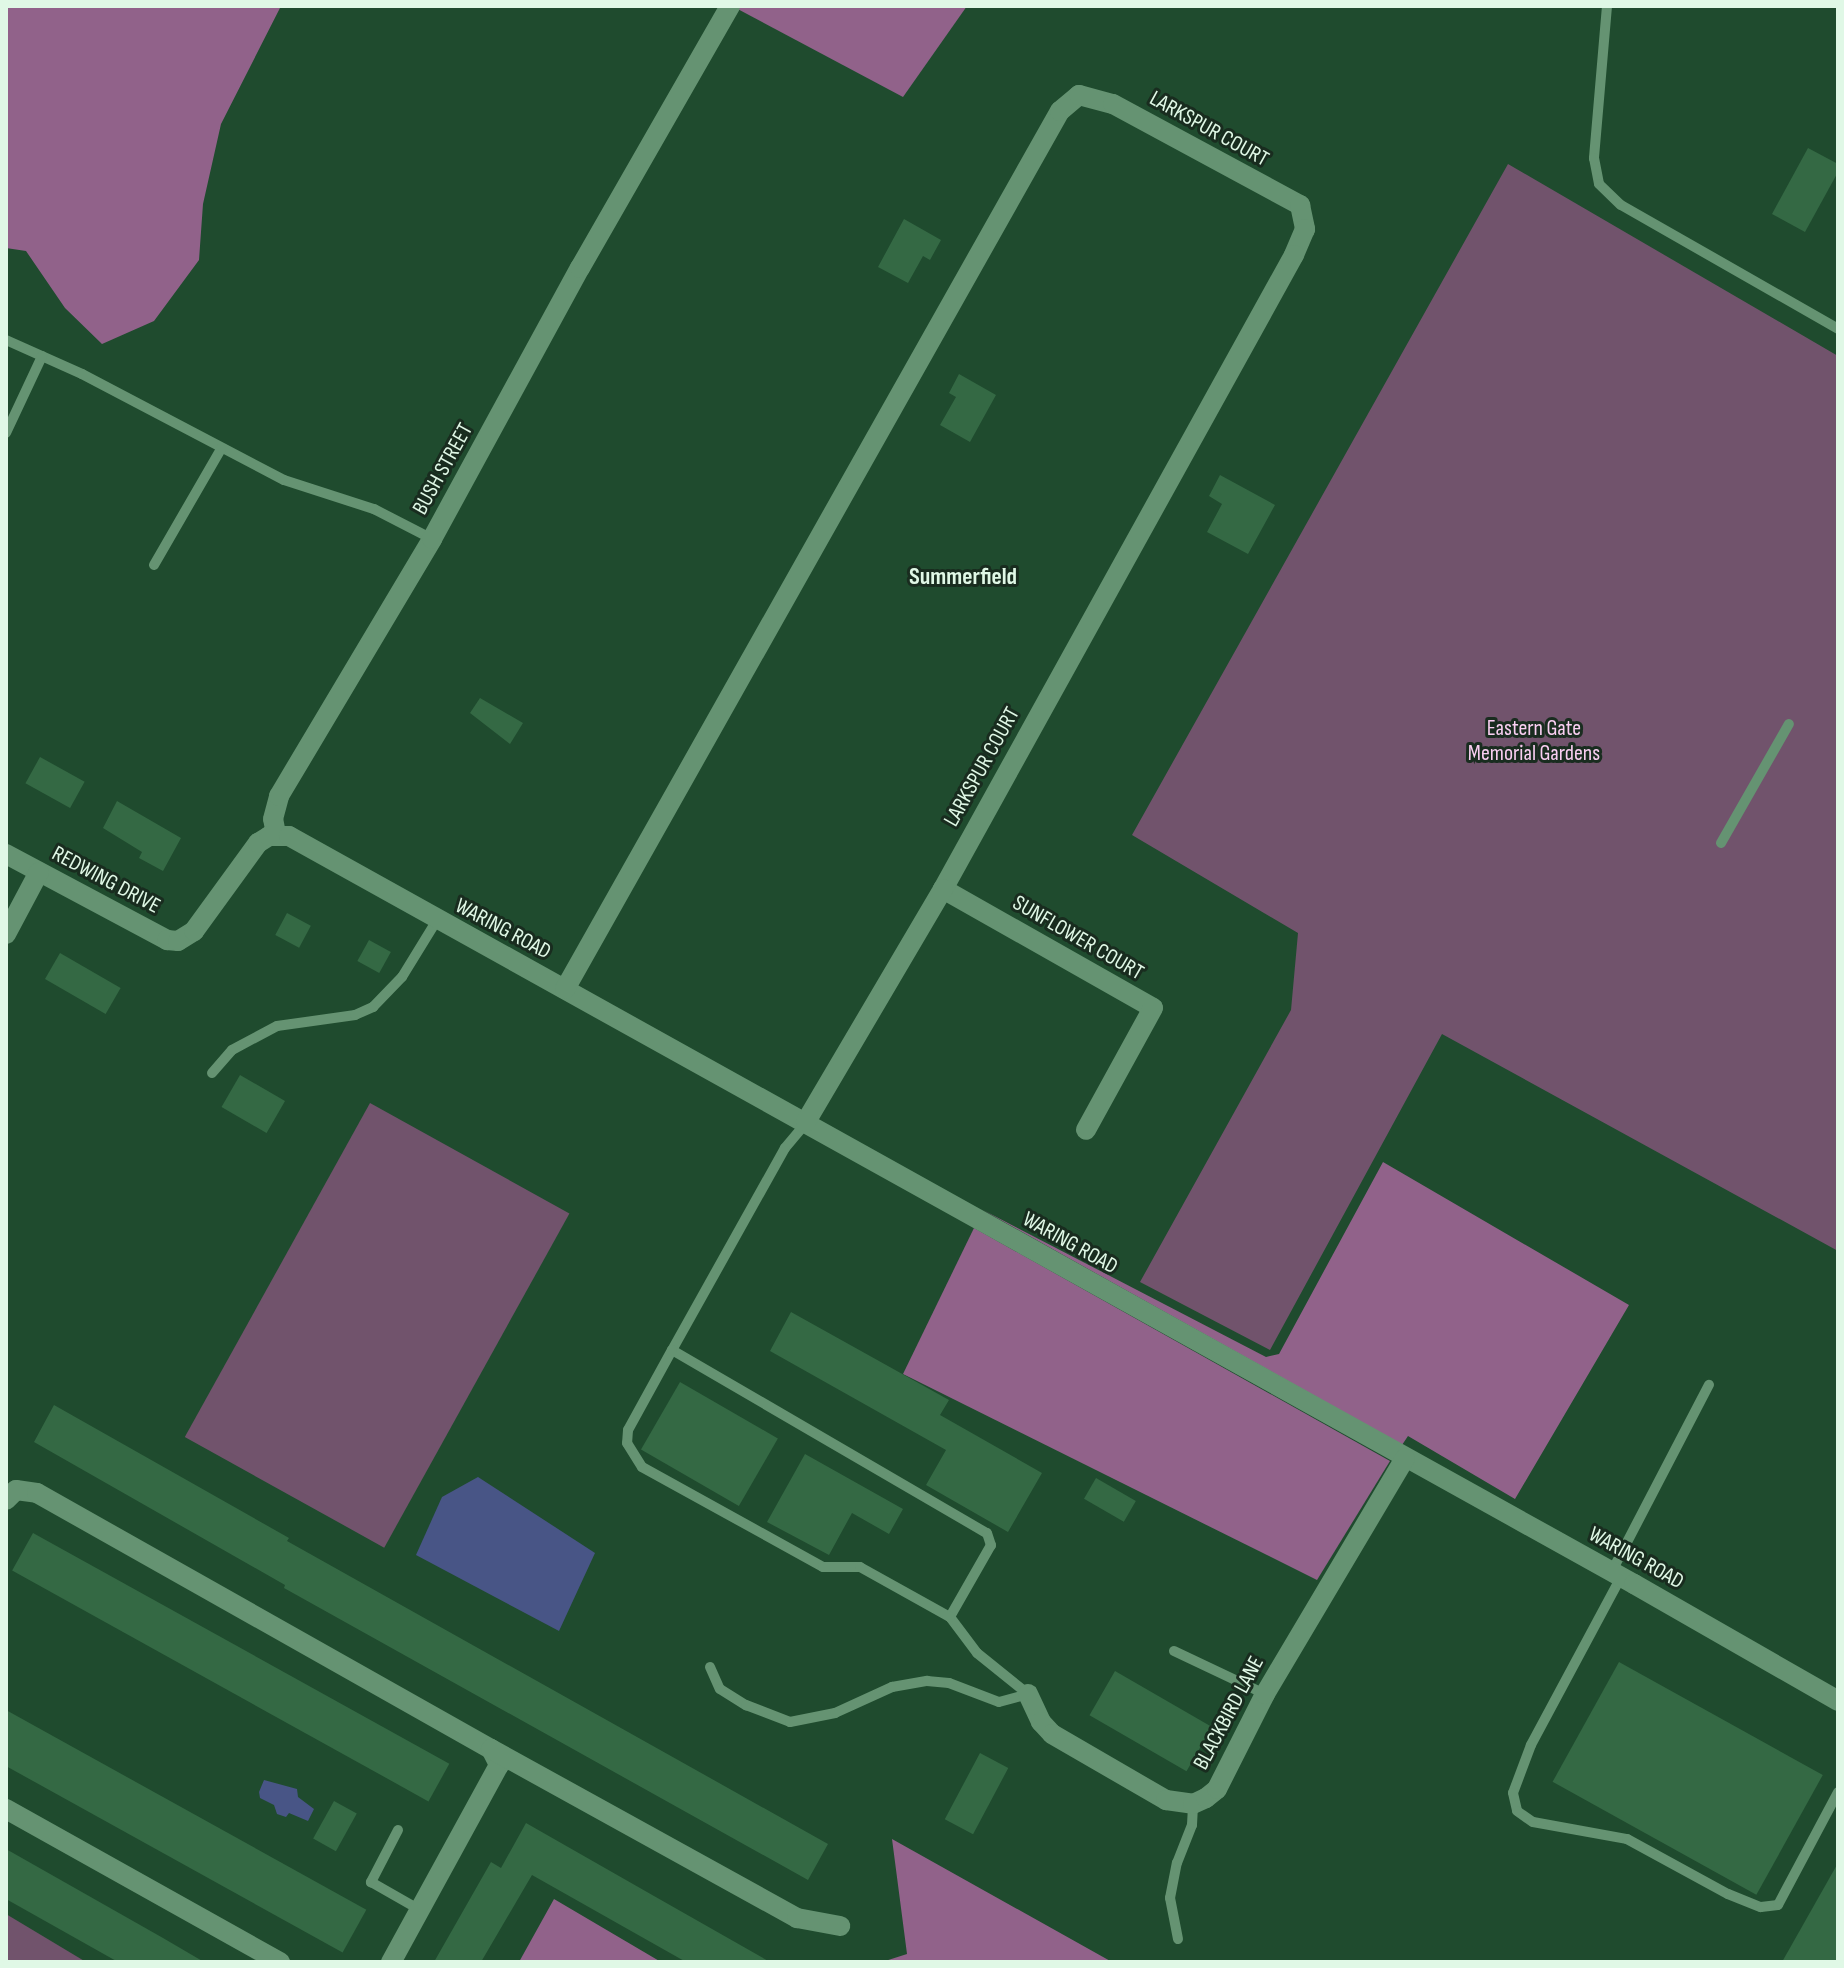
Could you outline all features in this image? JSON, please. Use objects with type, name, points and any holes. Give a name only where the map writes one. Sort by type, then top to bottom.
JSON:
[{"type":"street","name":"BUSH STREET","points":[[276,834],[273,819],[279,796],[432,539],[580,268],[730,6]]},
{"type":"street","name":"LARKSPUR COURT","points":[[565,989],[1060,111],[1079,95],[1113,104],[1300,205],[1305,229],[943,889],[806,1122]]},
{"type":"street","name":"WARING ROAD","points":[[276,834],[289,836],[806,1122],[1838,1701]]},
{"type":"street","name":"REDWING DRIVE","points":[[6,854],[167,940],[186,938],[258,843],[276,834]]},
{"type":"street","points":[[6,934],[39,872]]},
{"type":"street","name":"SUNFLOWER COURT","points":[[943,889],[1153,1008],[1086,1130]]},
{"type":"street","name":"BLACKBIRD LANE","points":[[1193,1804],[1217,1789],[1265,1694],[1405,1458]]},
{"type":"street","points":[[6,1500],[16,1490],[37,1493],[797,1918],[840,1926]]},
{"type":"street","points":[[1028,1694],[1041,1722],[1052,1734],[1166,1800],[1193,1804]]},
{"type":"street","points":[[391,1962],[499,1765],[491,1749]]},
{"type":"street","points":[[6,1809],[280,1962]]},
{"type":"lane","points":[[1607,6],[1594,158],[1599,184],[1621,205],[1838,329]]},
{"type":"lane","points":[[6,340],[221,449],[313,491],[374,509],[432,539]]},
{"type":"lane","points":[[6,433],[42,356]]},
{"type":"lane","points":[[154,565],[221,449]]},
{"type":"lane","points":[[1721,843],[1789,724]]},
{"type":"lane","points":[[212,1073],[232,1050],[277,1026],[355,1015],[373,1007],[402,977],[437,920]]},
{"type":"lane","points":[[806,1122],[785,1148],[672,1350],[628,1430],[627,1443],[642,1467],[823,1567],[860,1567],[950,1617],[977,1653],[1028,1694]]},
{"type":"lane","points":[[672,1350],[987,1533],[991,1545],[950,1617]]},
{"type":"lane","points":[[1709,1385],[1531,1745],[1513,1793],[1517,1811],[1533,1822],[1627,1839],[1728,1894],[1761,1907],[1778,1905],[1838,1792]]},
{"type":"lane","points":[[1174,1651],[1265,1694]]},
{"type":"lane","points":[[710,1667],[720,1689],[746,1705],[790,1722],[835,1713],[892,1687],[927,1681],[949,1683],[999,1702],[1028,1694]]},
{"type":"lane","points":[[1178,1939],[1170,1898],[1177,1863],[1192,1825],[1193,1804]]},
{"type":"lane","points":[[398,1830],[371,1882],[420,1910]]},
{"type":"green space","name":"Eastern Gate Memorial Gardens","points":[[1508,164],[1838,356],[1838,1251],[1442,1034],[1270,1350],[1140,1282],[1291,1010],[1298,933],[1132,835]]},
{"type":"green space","points":[[370,1103],[569,1214],[384,1548],[185,1437]]},
{"type":"green space","points":[[6,1914],[86,1962],[6,1962]]},
{"type":"shaded area","points":[[6,6],[281,6],[221,124],[203,204],[199,260],[154,321],[102,344],[65,308],[26,251],[6,248]]},
{"type":"shaded area","points":[[732,6],[967,6],[903,97]]},
{"type":"shaded area","points":[[1383,1162],[1629,1305],[1515,1499],[1408,1436],[1402,1445],[983,1210],[1266,1357],[1279,1354]]},
{"type":"shaded area","points":[[974,1228],[1390,1461],[1317,1580],[903,1374]]},
{"type":"shaded area","points":[[892,1839],[1112,1962],[882,1962],[907,1954]]},
{"type":"shaded area","points":[[554,1899],[661,1962],[519,1962]]},
{"type":"water","points":[[478,1477],[595,1553],[559,1631],[416,1555],[442,1497]]},
{"type":"water","points":[[264,1780],[297,1789],[298,1797],[314,1809],[308,1821],[289,1813],[286,1817],[277,1814],[274,1805],[260,1798]]},
{"type":"building","points":[[1808,148],[1838,164],[1838,172],[1805,232],[1772,214]]},
{"type":"building","points":[[904,219],[941,240],[930,260],[923,256],[908,283],[878,267]]},
{"type":"building","points":[[959,374],[996,395],[970,442],[940,425],[956,397],[949,393]]},
{"type":"building","points":[[1220,475],[1275,505],[1248,554],[1207,532],[1222,504],[1209,496]]},
{"type":"building","points":[[480,698],[523,723],[510,744],[470,713]]},
{"type":"building","points":[[40,757],[85,782],[70,808],[25,783]]},
{"type":"building","points":[[117,801],[181,838],[163,871],[139,858],[142,852],[103,828]]},
{"type":"building","points":[[287,913],[311,926],[299,948],[275,935]]},
{"type":"building","points":[[369,940],[391,952],[379,973],[357,961]]},
{"type":"building","points":[[60,953],[121,988],[106,1014],[45,979]]},
{"type":"building","points":[[240,1075],[285,1101],[267,1133],[222,1107]]},
{"type":"building","points":[[791,1312],[949,1400],[940,1415],[1042,1473],[1008,1532],[926,1485],[946,1450],[770,1351]]},
{"type":"building","points":[[680,1382],[778,1438],[739,1506],[641,1450]]},
{"type":"building","points":[[54,1405],[289,1538],[287,1541],[828,1844],[808,1880],[284,1588],[285,1585],[34,1442]]},
{"type":"building","points":[[805,1454],[903,1509],[889,1534],[852,1513],[829,1555],[767,1522]]},
{"type":"building","points":[[1096,1478],[1136,1501],[1124,1522],[1084,1499]]},
{"type":"building","points":[[33,1533],[449,1764],[428,1801],[12,1571]]},
{"type":"building","points":[[1619,1662],[1823,1775],[1756,1895],[1553,1782]]},
{"type":"building","points":[[1115,1671],[1212,1727],[1186,1771],[1090,1715]]},
{"type":"building","points":[[6,1710],[366,1910],[343,1953],[6,1766]]},
{"type":"building","points":[[980,1753],[1008,1768],[973,1834],[945,1819]]},
{"type":"building","points":[[334,1801],[357,1814],[336,1851],[313,1839]]},
{"type":"building","points":[[526,1823],[770,1962],[686,1962],[532,1875],[481,1962],[434,1962],[491,1862],[501,1868]]},
{"type":"building","points":[[6,1849],[204,1962],[118,1962],[6,1899]]},
{"type":"building","points":[[1838,1863],[1838,1962],[1782,1962]]},
{"type":"district","name":"Summerfield","points":[[963,577]]}]
